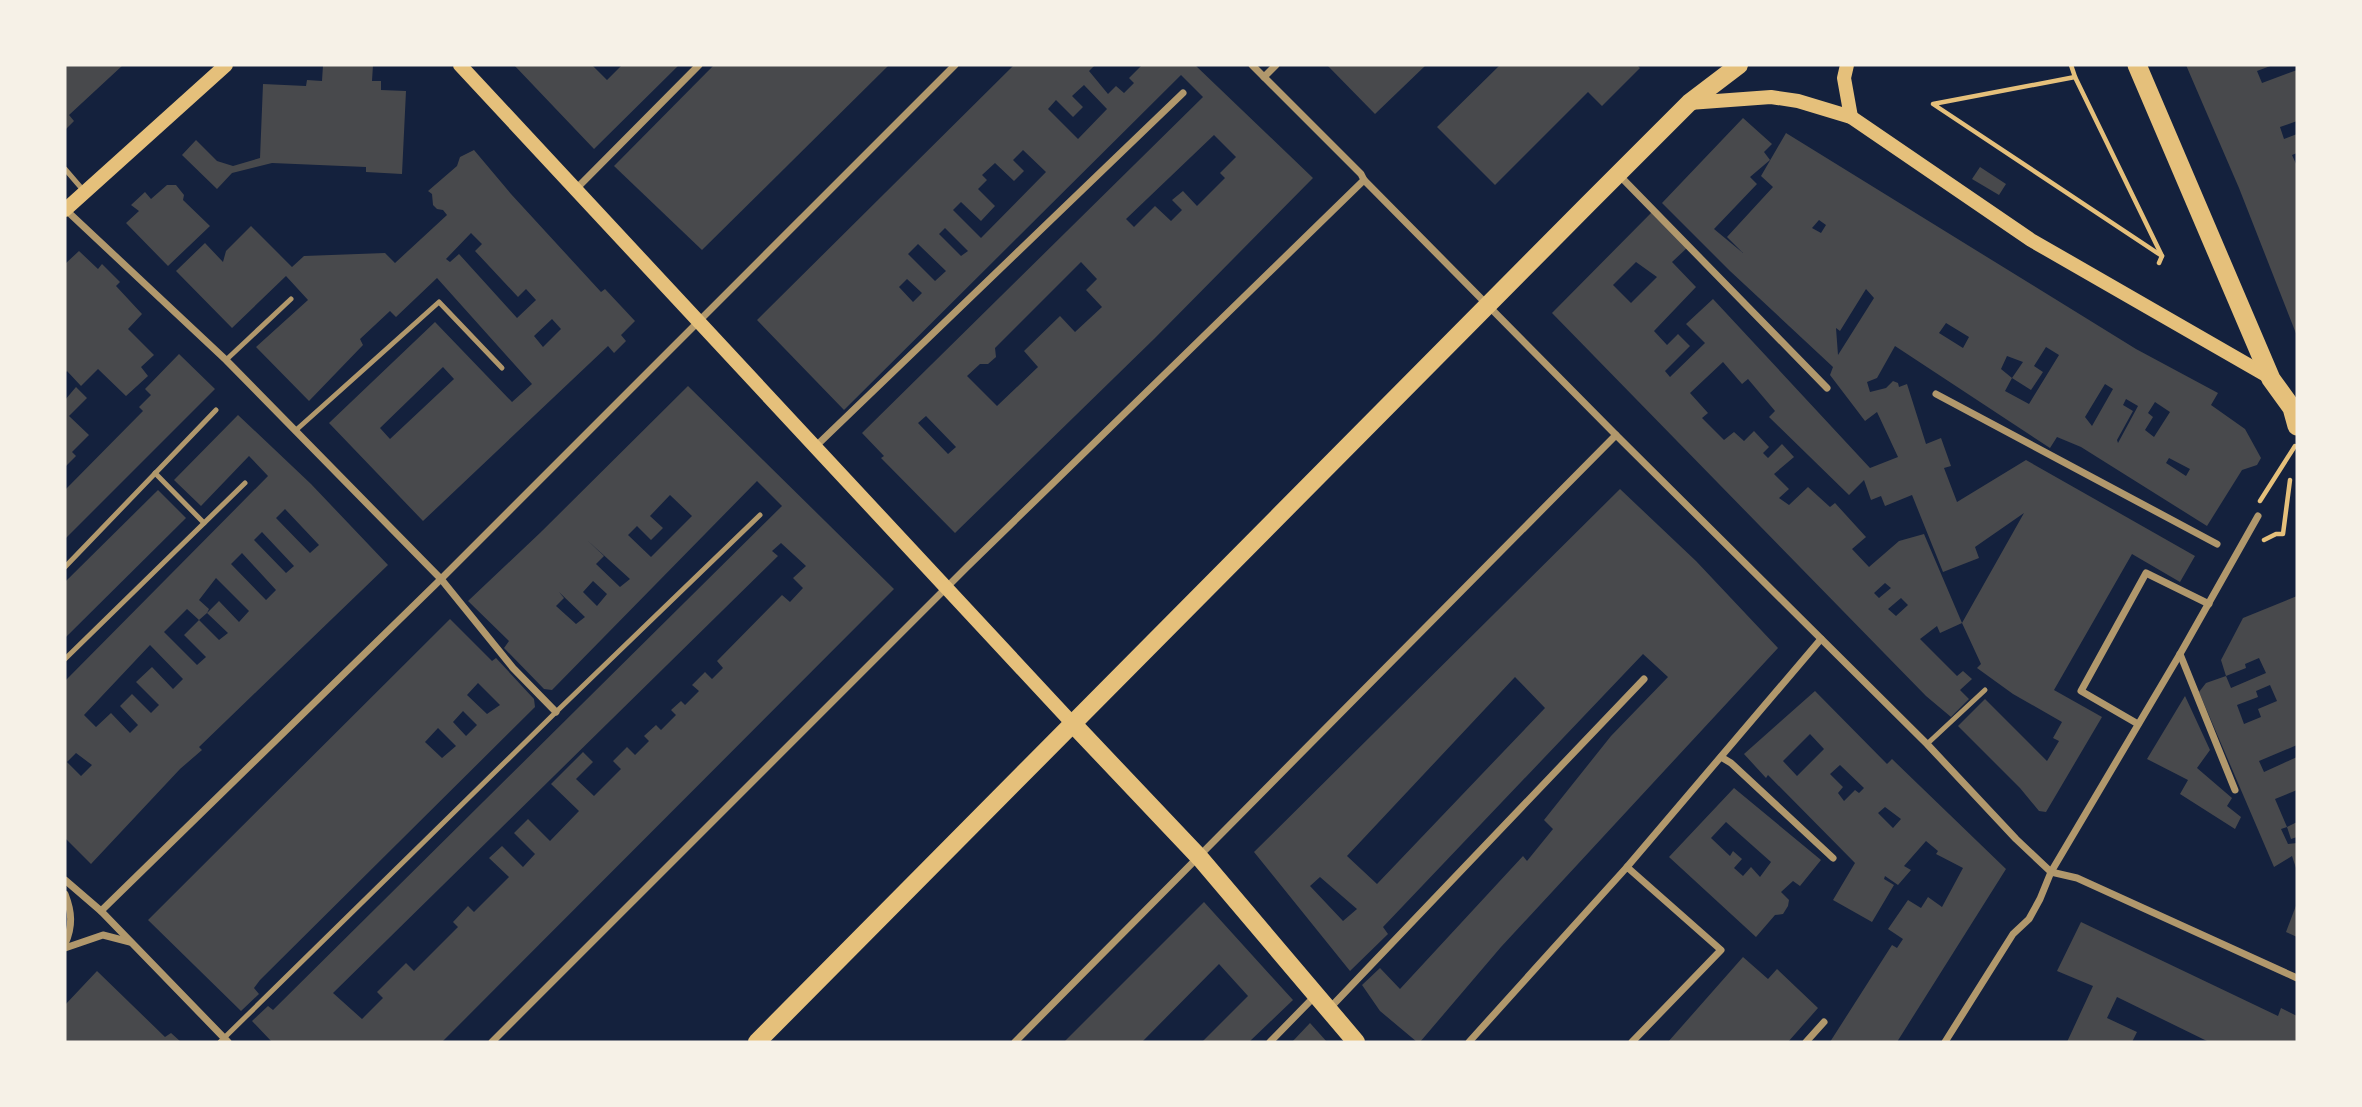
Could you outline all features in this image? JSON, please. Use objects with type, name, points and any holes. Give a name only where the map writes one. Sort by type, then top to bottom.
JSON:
[{"type":"highway","points":[[2137,65],[2271,379],[2296,412]]},
{"type":"main road","points":[[65,209],[226,65]]},
{"type":"main road","points":[[460,65],[1200,858],[1356,1042]]},
{"type":"main road","points":[[757,1042],[1689,103],[1738,65]]},
{"type":"main road","points":[[1847,65],[1844,78],[1851,117]]},
{"type":"main road","points":[[1689,103],[1771,97],[1798,101],[1851,117],[2031,240],[2271,379]]},
{"type":"street","points":[[576,188],[699,65]]},
{"type":"street","points":[[101,911],[442,579],[955,65]]},
{"type":"street","points":[[1252,65],[2051,872],[2077,878],[2297,978]]},
{"type":"street","points":[[1264,77],[1276,65]]},
{"type":"street","points":[[816,446],[1182,93]]},
{"type":"street","points":[[1618,175],[1827,388]]},
{"type":"street","points":[[492,1042],[948,587],[1364,180]]},
{"type":"street","points":[[65,209],[226,360],[442,579],[513,668],[555,712]]},
{"type":"street","points":[[1936,394],[2217,544]]},
{"type":"street","points":[[1015,1042],[1616,435]]},
{"type":"street","points":[[1945,1042],[2013,934],[2029,919],[2051,872],[2258,516]]},
{"type":"street","points":[[2138,724],[2081,691],[2146,573],[2209,604]]},
{"type":"street","points":[[1469,1042],[1628,867],[1821,639]]},
{"type":"street","points":[[2180,654],[2235,790]]},
{"type":"street","points":[[1328,1010],[1644,679]]},
{"type":"street","points":[[1721,757],[1731,763],[1833,858]]},
{"type":"street","points":[[1628,867],[1721,950],[1632,1042]]},
{"type":"street","points":[[65,880],[101,911],[224,1041]]},
{"type":"street","points":[[65,894],[71,913],[70,932],[65,946]]},
{"type":"street","points":[[65,946],[103,934],[131,942]]},
{"type":"street","points":[[1270,1042],[1315,996]]},
{"type":"street","points":[[1806,1042],[1824,1022]]},
{"type":"lane","points":[[65,169],[85,192]]},
{"type":"lane","points":[[226,360],[291,299]]},
{"type":"lane","points":[[295,431],[439,302],[502,368]]},
{"type":"lane","points":[[65,567],[216,410]]},
{"type":"lane","points":[[155,473],[204,523]]},
{"type":"lane","points":[[65,659],[245,483]]},
{"type":"lane","points":[[224,1041],[555,712],[760,515]]},
{"type":"lane","points":[[1927,744],[1984,690]]},
{"type":"path","points":[[2071,65],[2074,77],[2162,256],[2159,263]]},
{"type":"path","points":[[2074,77],[1933,104],[2162,256]]},
{"type":"path","points":[[2258,516],[2261,500],[2297,443]]},
{"type":"path","points":[[2260,546],[2265,538],[2283,534],[2290,480]]},
{"type":"building","points":[[65,65],[123,65],[69,115],[74,121],[65,130]]},
{"type":"building","points":[[323,65],[373,65],[372,81],[381,81],[381,90],[406,91],[402,174],[366,172],[366,167],[272,163],[232,173],[217,189],[182,155],[196,140],[217,161],[233,166],[260,158],[263,84],[306,86],[307,80],[322,81]]},
{"type":"building","points":[[514,65],[592,65],[607,80],[622,65],[679,65],[594,149]]},
{"type":"building","points":[[714,65],[889,65],[702,250],[614,166]]},
{"type":"building","points":[[1014,65],[1095,65],[1089,71],[1108,94],[1116,86],[1124,93],[1134,83],[1129,78],[1142,65],[1195,65],[1313,178],[1155,338],[955,533],[881,458],[884,456],[862,433],[1203,97],[1181,75],[844,410],[757,320]],"holes":[[[1084,85],[1107,109],[1078,139],[1048,109],[1056,100],[1073,117],[1083,107],[1072,96]],[[1214,135],[1236,157],[1220,173],[1225,178],[1197,206],[1183,191],[1172,200],[1182,210],[1171,221],[1155,206],[1134,227],[1126,219]],[[1023,150],[1046,172],[981,238],[953,210],[961,202],[981,221],[995,206],[978,189],[987,180],[982,175],[995,163],[1014,181],[1024,171],[1013,160]],[[945,228],[968,251],[961,256],[939,234]],[[918,244],[946,271],[935,281],[908,254]],[[1081,262],[1097,279],[1086,290],[1102,307],[1075,332],[1060,316],[1024,351],[1038,367],[997,406],[967,376],[980,364],[988,364],[996,357],[995,348]],[[907,279],[922,293],[913,302],[899,287]],[[926,416],[956,447],[948,454],[918,423]]]},
{"type":"building","points":[[1327,65],[1426,65],[1375,114]]},
{"type":"building","points":[[1500,65],[1637,65],[1640,68],[1602,106],[1588,92],[1495,185],[1437,127]]},
{"type":"building","points":[[2186,65],[2273,65],[2257,71],[2262,83],[2297,70],[2297,121],[2280,127],[2284,139],[2297,134],[2297,153],[2292,155],[2297,166],[2297,336],[2239,188]]},
{"type":"building","points":[[1743,118],[1772,144],[1764,152],[1770,160],[1750,177],[1757,184],[1714,229],[1743,253],[1727,237],[1773,187],[1761,176],[1786,133],[2136,349],[2218,393],[2211,405],[2245,429],[2261,458],[2257,465],[2242,470],[2207,526],[2081,447],[2057,437],[2050,448],[1895,346],[1877,378],[1867,382],[1870,392],[1886,388],[1893,381],[1898,383],[1899,387],[1907,384],[1926,444],[1941,438],[1951,466],[1944,468],[1957,502],[2026,460],[2195,556],[2180,582],[2132,554],[2054,690],[2102,717],[2046,812],[2039,811],[2020,788],[1958,726],[1985,699],[2047,761],[2059,741],[2053,738],[2062,722],[2013,694],[1977,668],[1981,664],[1962,623],[1940,633],[1937,626],[1920,639],[1957,676],[1963,671],[1972,679],[1960,690],[1969,699],[1951,717],[1926,696],[1552,313],[1653,211],[1688,247],[1672,262],[1696,287],[1654,331],[1667,345],[1678,334],[1690,346],[1665,371],[1670,377],[1705,343],[1686,324],[1713,299],[1870,468],[1898,457],[1877,412],[1865,421],[1830,375],[1833,367],[1662,203]],"holes":[[[1819,220],[1826,225],[1821,233],[1812,228]],[[1636,262],[1657,277],[1631,303],[1613,285]],[[1866,289],[1874,298],[1838,355],[1836,328],[1840,331]],[[1946,323],[1969,337],[1963,348],[1939,333]],[[2046,347],[2059,355],[2029,404],[2005,391],[2012,378],[2031,390],[2043,372],[2034,366]],[[2007,356],[2023,362],[2012,378],[2001,369]],[[1723,362],[1742,384],[1748,379],[1775,411],[1769,417],[1849,495],[1864,480],[1871,500],[1881,496],[1885,506],[1912,495],[1943,572],[1979,558],[1975,547],[2024,513],[1962,623],[1924,534],[1899,541],[1869,567],[1852,549],[1866,537],[1835,503],[1830,507],[1808,487],[1789,505],[1779,498],[1789,489],[1774,474],[1794,457],[1782,444],[1768,458],[1763,453],[1769,447],[1754,431],[1744,441],[1734,432],[1724,440],[1702,418],[1708,413],[1690,393]],[[2105,384],[2113,389],[2092,426],[2085,417]],[[2126,399],[2138,406],[2118,443],[2117,440],[2133,411],[2123,405]],[[2155,402],[2170,412],[2154,437],[2145,430],[2153,417],[2148,413]],[[2169,458],[2190,469],[2186,476],[2166,463]],[[1885,583],[1891,588],[1879,598],[1874,593]],[[1901,598],[1908,605],[1896,616],[1888,609]]]},
{"type":"building","points":[[474,150],[601,292],[605,289],[635,321],[621,335],[626,341],[614,353],[608,346],[423,521],[329,423],[435,322],[512,402],[532,384],[437,278],[396,317],[390,311],[360,339],[363,345],[309,401],[256,347],[308,300],[286,276],[232,328],[176,271],[205,243],[223,262],[226,251],[251,226],[292,267],[304,256],[385,253],[395,263],[447,215],[433,205],[432,194],[428,191],[457,166],[460,157]],"holes":[[[471,233],[482,244],[475,251],[518,297],[526,289],[536,300],[517,318],[459,254],[450,262],[446,259]],[[552,319],[561,329],[543,347],[534,336]],[[443,367],[454,379],[390,439],[380,428]]]},
{"type":"building","points":[[1980,167],[2006,184],[1999,195],[1972,179]]},
{"type":"building","points":[[167,185],[176,185],[184,195],[183,200],[210,226],[168,266],[126,223],[139,211],[131,205],[145,192],[151,199]]},
{"type":"building","points":[[79,251],[98,269],[102,264],[120,282],[116,286],[142,314],[128,329],[154,355],[141,367],[148,376],[126,396],[98,369],[81,386],[67,371],[65,373],[65,264]]},
{"type":"building","points":[[179,354],[215,389],[65,539],[65,490],[143,411],[139,407],[151,395],[145,389]]},
{"type":"building","points":[[688,386],[894,589],[442,1042],[272,1042],[252,1021],[268,1006],[273,1010],[782,506],[757,481],[552,690],[544,689],[504,648],[509,641],[468,601]],"holes":[[[670,495],[692,516],[651,557],[628,535],[637,526],[651,540],[663,528],[650,516]],[[587,540],[630,579],[620,587],[596,564],[604,556]],[[781,543],[806,566],[793,578],[803,588],[790,602],[782,595],[717,661],[723,668],[712,679],[705,672],[692,685],[699,691],[685,705],[681,701],[671,710],[676,715],[661,730],[656,725],[644,736],[649,741],[635,755],[627,747],[613,761],[621,769],[594,796],[576,779],[593,762],[583,752],[551,784],[579,811],[550,841],[528,819],[514,833],[535,854],[523,867],[502,846],[489,858],[509,877],[474,912],[468,906],[453,922],[458,927],[414,971],[406,963],[377,992],[383,998],[362,1019],[333,993],[778,556],[772,551]],[[593,581],[607,594],[597,606],[583,592]],[[559,592],[585,617],[576,624],[556,606],[564,598]]]},
{"type":"building","points":[[76,387],[87,398],[69,416],[89,435],[72,452],[76,456],[65,467],[65,400]]},
{"type":"building","points":[[238,415],[311,484],[388,565],[199,747],[202,750],[180,769],[91,864],[65,838],[65,681],[268,476],[249,456],[201,506],[174,480]],"holes":[[[285,509],[319,545],[310,553],[276,518]],[[262,532],[294,566],[286,573],[254,540]],[[242,553],[276,590],[266,600],[231,564]],[[216,578],[249,611],[239,622],[219,601],[207,613],[209,609],[199,600]],[[187,609],[199,620],[184,635],[206,657],[197,665],[164,632]],[[207,613],[228,633],[219,640],[199,620]],[[150,645],[183,679],[173,689],[152,667],[136,682],[159,705],[151,713],[132,694],[120,706],[138,725],[130,733],[111,713],[96,727],[84,715]],[[76,753],[92,765],[81,776],[67,762]]]},
{"type":"building","points":[[1620,489],[1696,561],[1778,648],[1501,947],[1420,1042],[1380,1011],[1362,985],[1380,968],[1400,989],[1523,856],[1527,861],[1553,829],[1544,820],[1611,736],[1668,677],[1643,654],[1383,927],[1388,934],[1350,971],[1254,852]],"holes":[[[1515,677],[1545,708],[1377,884],[1347,856]],[[1320,877],[1357,909],[1343,921],[1310,886]]]},
{"type":"building","points":[[158,490],[186,518],[65,638],[65,582]]},
{"type":"building","points":[[2297,596],[2297,745],[2259,761],[2264,772],[2297,757],[2297,790],[2275,799],[2287,827],[2281,829],[2288,844],[2297,843],[2297,871],[2292,856],[2274,867],[2199,692],[2206,683],[2226,676],[2221,660],[2243,618]],"holes":[[[2259,658],[2266,673],[2231,688],[2226,676],[2246,668],[2245,664]],[[2270,685],[2277,701],[2258,709],[2261,717],[2244,724],[2237,705],[2258,697],[2256,691]]]},
{"type":"building","points":[[450,619],[492,661],[496,658],[534,699],[535,707],[260,980],[254,988],[259,994],[241,1011],[148,920]],"holes":[[[478,683],[500,705],[487,714],[467,695]],[[463,711],[477,725],[466,736],[453,722]],[[438,728],[456,746],[442,758],[425,742]]]},
{"type":"building","points":[[1815,691],[1887,764],[1892,759],[2006,869],[1897,1042],[1830,1042],[1892,945],[1897,948],[1903,939],[1888,929],[1908,900],[1921,908],[1928,897],[1942,907],[1963,868],[1936,854],[1938,851],[1926,841],[1904,866],[1911,870],[1898,885],[1885,876],[1884,879],[1894,885],[1872,922],[1833,900],[1855,863],[1744,754]],"holes":[[[1810,734],[1824,749],[1797,776],[1783,761]],[[1840,765],[1864,788],[1859,793],[1855,790],[1844,801],[1838,793],[1843,787],[1830,774]],[[1885,807],[1901,819],[1893,828],[1878,813]]]},
{"type":"building","points":[[2185,696],[2210,750],[2197,768],[2232,798],[2227,806],[2241,817],[2235,829],[2180,794],[2188,780],[2147,759]]},
{"type":"building","points":[[1734,788],[1821,860],[1800,886],[1793,881],[1781,892],[1789,900],[1788,906],[1783,914],[1775,915],[1756,937],[1669,857]],"holes":[[[1726,822],[1771,862],[1760,877],[1751,867],[1743,876],[1734,868],[1742,859],[1733,851],[1730,856],[1711,838]]]},
{"type":"building","points":[[2297,822],[2297,837],[2291,839],[2287,827]]},
{"type":"building","points":[[1204,902],[1293,1000],[1249,1042],[1202,1042],[1248,996],[1219,964],[1142,1042],[1064,1042]]},
{"type":"building","points":[[2297,903],[2297,937],[2286,932]]},
{"type":"building","points":[[2081,922],[2278,1016],[2281,1008],[2297,1016],[2297,1042],[2209,1042],[2117,997],[2107,1018],[2137,1032],[2132,1042],[2067,1042],[2093,986],[2057,971]]},
{"type":"building","points":[[1743,957],[1768,979],[1777,969],[1818,1008],[1788,1042],[1668,1042]]},
{"type":"building","points":[[97,971],[165,1037],[171,1033],[181,1042],[65,1042],[65,1005]]},
{"type":"building","points":[[1310,1023],[1327,1042],[1292,1042]]}]
